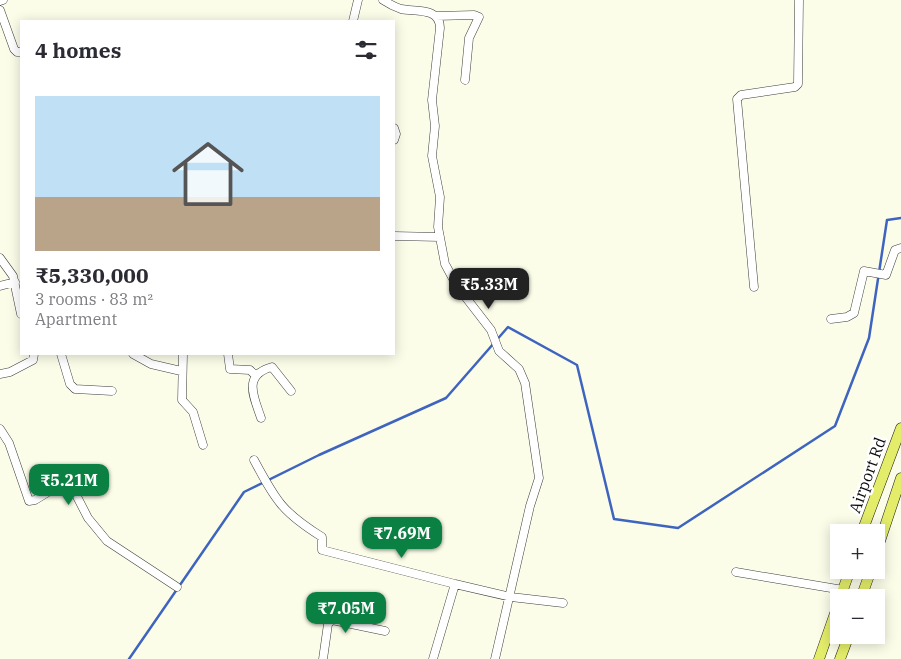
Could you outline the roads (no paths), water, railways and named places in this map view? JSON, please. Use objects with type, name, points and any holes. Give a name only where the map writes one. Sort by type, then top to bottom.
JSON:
[{"type":"main road","name":"Airport Rd","points":[[865,524],[901,428]]},
{"type":"main road","points":[[885,526],[900,481]]},
{"type":"main road","points":[[819,659],[830,628]]},
{"type":"main road","points":[[840,659],[845,644]]},
{"type":"street","points":[[353,20],[358,0]]},
{"type":"street","points":[[384,0],[397,8],[424,11],[436,16],[474,15],[479,17],[469,38],[465,80]]},
{"type":"street","points":[[754,288],[737,100],[740,95],[794,87],[798,84],[799,0]]},
{"type":"street","points":[[0,10],[14,48],[17,52],[20,52]]},
{"type":"street","points":[[436,16],[440,24],[432,100],[435,126],[432,156],[440,197],[437,222],[446,264],[452,278],[491,330],[500,351],[519,369],[525,383],[539,478],[530,506],[511,597],[495,659]]},
{"type":"street","points":[[395,236],[440,237]]},
{"type":"street","points":[[831,319],[847,317],[854,313],[863,272],[865,270],[882,275],[887,274],[895,250],[901,248]]},
{"type":"street","points":[[0,258],[10,269],[17,285],[20,307]]},
{"type":"street","points":[[0,286],[17,285]]},
{"type":"street","points":[[0,374],[10,372],[33,360],[34,355]]},
{"type":"street","points":[[61,355],[70,384],[75,390],[112,391]]},
{"type":"street","points":[[135,355],[151,364],[181,371]]},
{"type":"street","points":[[183,355],[181,371],[182,400],[193,412],[204,445]]},
{"type":"street","points":[[228,355],[230,369],[250,370],[256,376]]},
{"type":"street","points":[[261,418],[252,390],[252,381],[256,376],[272,368],[291,391]]},
{"type":"street","points":[[0,428],[9,443],[29,501],[35,500],[68,480],[88,518],[107,541],[177,587]]},
{"type":"street","points":[[254,460],[276,501],[293,518],[322,537],[322,550],[511,597],[563,603]]},
{"type":"street","points":[[736,572],[830,592]]},
{"type":"street","points":[[432,659],[455,584]]},
{"type":"street","points":[[323,659],[328,624],[332,620],[385,631]]},
{"type":"waterway","points":[[129,659],[244,492],[319,455],[446,398],[508,327],[577,365],[614,519],[678,528],[835,426],[869,338],[887,220],[901,218]]}]
